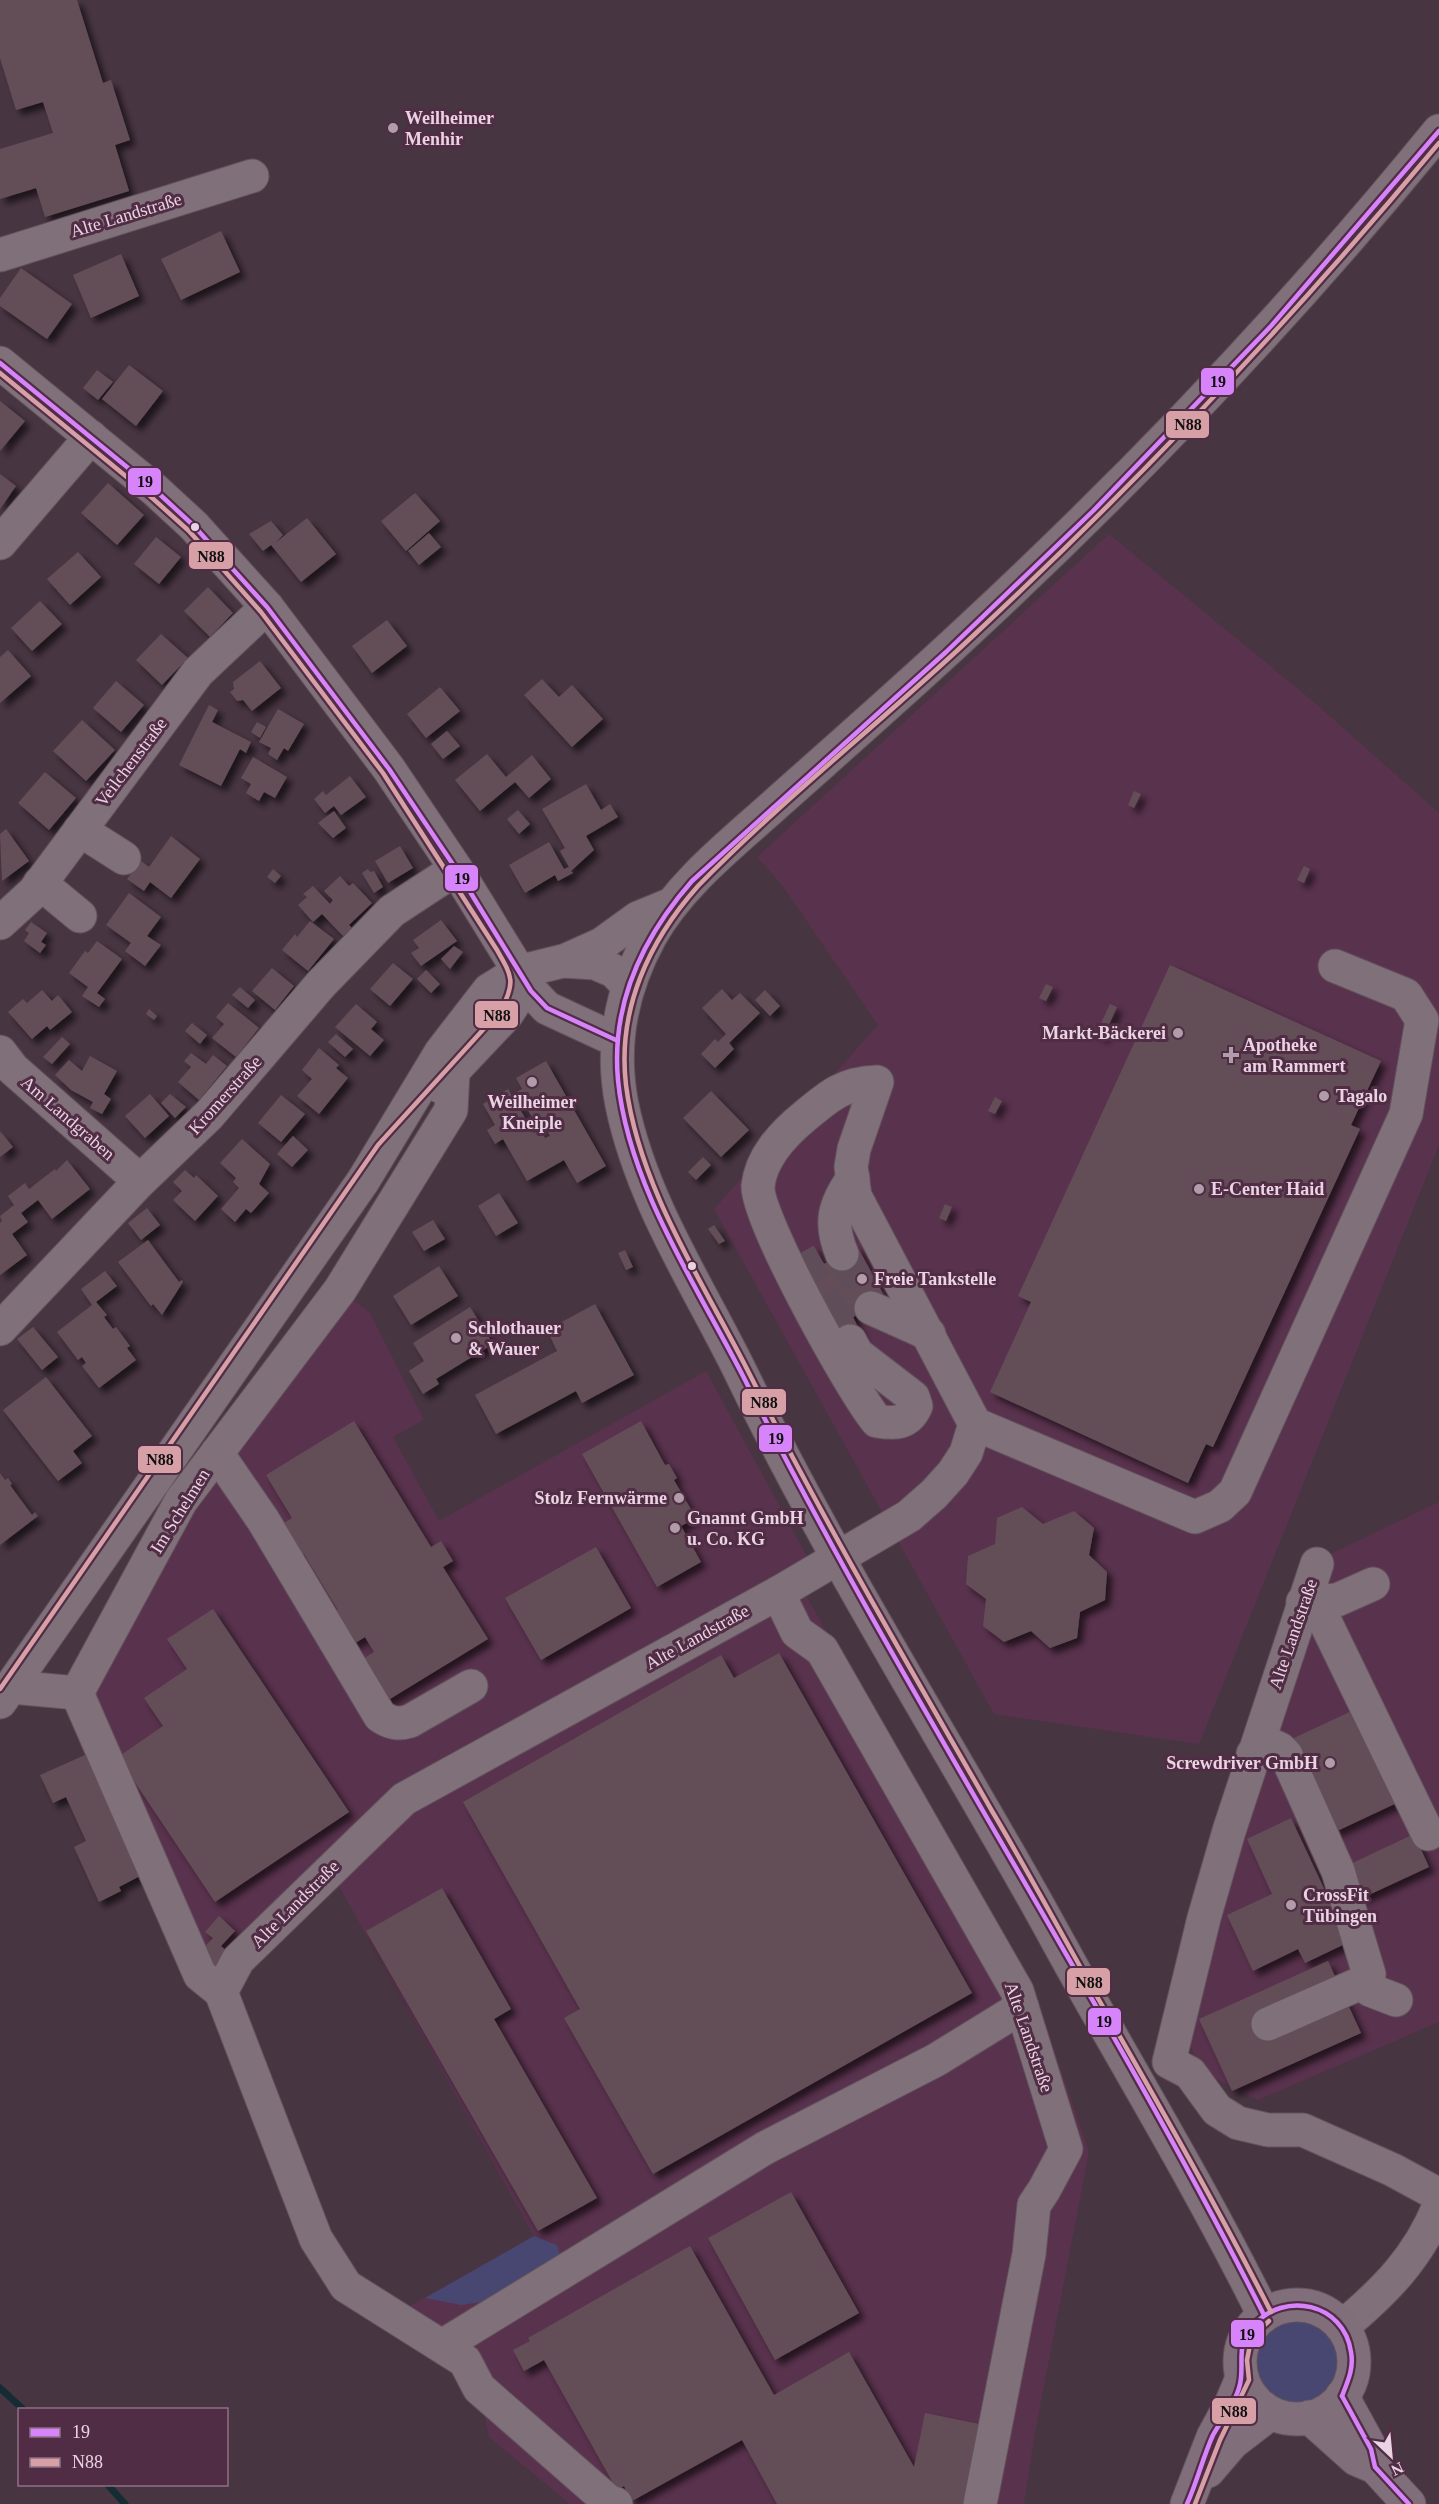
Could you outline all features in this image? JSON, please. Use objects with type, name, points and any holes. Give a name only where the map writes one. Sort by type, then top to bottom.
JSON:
[{"type":"main road","points":[[1305,2305],[1326,2312],[1342,2326],[1348,2336],[1354,2356],[1352,2377],[1342,2396],[1324,2412],[1296,2419],[1271,2413],[1253,2399],[1242,2378],[1239,2360],[1243,2342],[1251,2327],[1264,2315],[1284,2306],[1305,2305]]},
{"type":"main road","points":[[1190,2496],[1213,2437],[1242,2378]]},
{"type":"main road","points":[[1342,2396],[1371,2449],[1375,2467]]},
{"type":"main road","points":[[1190,2496],[1232,2444],[1271,2413]]},
{"type":"main road","points":[[1309,2417],[1356,2459],[1375,2467],[1409,2504]]},
{"type":"street","points":[[1264,2315],[1229,2245],[1024,1881],[826,1565],[775,1443],[652,1198],[632,1145],[621,1099],[616,1040],[628,986],[651,935],[674,903],[721,854],[961,638],[1115,492],[1275,322],[1439,131]]},
{"type":"street","name":"Alte Landstraße","points":[[0,255],[252,176]]},
{"type":"street","points":[[0,363],[32,387],[194,525],[267,607],[389,769],[456,869],[518,972],[548,1008],[616,1040]]},
{"type":"street","points":[[0,543],[91,437]]},
{"type":"street","name":"Veilchenstraße","points":[[0,923],[40,883],[198,672],[267,607]]},
{"type":"street","points":[[80,830],[124,858]]},
{"type":"street","name":"Kromerstraße","points":[[0,1329],[140,1181],[210,1115],[321,984],[392,911],[456,869]]},
{"type":"street","points":[[40,883],[80,916]]},
{"type":"street","points":[[6,1695],[363,1181],[441,1052],[489,990],[518,972],[563,961],[602,944],[638,918],[674,903]]},
{"type":"street","points":[[563,961],[595,963],[614,971],[628,986]]},
{"type":"street","points":[[850,1341],[857,1354],[913,1397],[916,1406],[908,1418],[899,1423],[877,1421],[865,1407],[816,1319],[767,1221],[759,1199],[758,1185],[766,1157],[785,1134],[829,1096],[855,1083],[877,1082],[854,1149],[851,1167],[855,1196],[975,1424],[1195,1517],[1220,1506],[1235,1492],[1406,1114],[1422,1020],[1406,995],[1335,966]]},
{"type":"street","points":[[384,1149],[507,1014],[520,994],[518,972]]},
{"type":"street","points":[[507,1014],[548,1008]]},
{"type":"street","name":"Am Landgraben","points":[[0,1052],[13,1069],[140,1181]]},
{"type":"street","name":"Im Schelmen","points":[[76,1693],[182,1501],[340,1290],[451,1110],[453,1071]]},
{"type":"street","points":[[799,1254],[782,1222],[775,1193],[784,1163],[822,1126],[838,1117],[864,1122]]},
{"type":"street","points":[[842,1254],[833,1234],[836,1212],[844,1191],[853,1178]]},
{"type":"street","points":[[306,1260],[340,1290]]},
{"type":"street","points":[[871,1308],[929,1334]]},
{"type":"street","name":"Alte Landstraße","points":[[220,1992],[238,1960],[404,1799],[778,1593],[909,1516],[934,1494],[966,1453],[975,1424]]},
{"type":"street","points":[[217,1453],[263,1520],[380,1716],[388,1722],[400,1724],[410,1721],[471,1686]]},
{"type":"street","name":"Alte Landstraße","points":[[1317,1564],[1253,1754],[1204,1918],[1169,2062],[1190,2073],[1217,2110],[1238,2123],[1268,2130],[1303,2130],[1393,2170],[1439,2195]]},
{"type":"street","points":[[1303,1602],[1337,1600],[1373,1584]]},
{"type":"street","name":"Alte Landstraße","points":[[778,1593],[797,1632],[822,1650],[1017,1991],[1066,2150],[1034,2205],[1029,2254],[980,2504]]},
{"type":"street","points":[[1303,1602],[1318,1609],[1428,1834]]},
{"type":"street","points":[[6,1695],[76,1693],[200,1976],[220,1992],[315,2239],[346,2286],[453,2354],[479,2388],[608,2500],[616,2504]]},
{"type":"street","points":[[1253,1754],[1269,1744],[1286,1755],[1348,1899],[1369,1974],[1361,1983],[1268,2024]]},
{"type":"street","points":[[1361,1983],[1370,1990],[1396,2000]]},
{"type":"street","points":[[453,2354],[765,2148],[936,2060],[1022,2007]]},
{"type":"street","points":[[1342,2326],[1400,2273],[1422,2244],[1439,2206]]},
{"type":"shaded area","points":[[1109,534],[1314,702],[1439,813],[1439,1145],[1199,1744],[994,1714],[714,1209],[878,1025],[782,885],[757,857]]},
{"type":"shaded area","points":[[340,1290],[370,1313],[424,1420],[393,1437],[439,1521],[706,1371],[815,1571],[794,1574],[1044,2020],[1089,2152],[1034,2438],[1024,2504],[570,2504],[489,2437],[479,2388],[394,2315],[534,2236],[330,1870],[221,1992],[77,1693],[182,1501]]},
{"type":"shaded area","points":[[1439,1502],[1439,2022],[1258,2100],[1198,2070],[1186,2029],[1322,1558]]},
{"type":"shaded area","points":[[534,2236],[557,2245],[562,2261],[489,2301],[461,2305],[425,2298]]},
{"type":"shaded area","points":[[1297,2321],[1313,2324],[1327,2333],[1336,2347],[1339,2363],[1336,2379],[1327,2393],[1313,2402],[1297,2405],[1281,2402],[1267,2393],[1258,2379],[1255,2363],[1258,2347],[1267,2333],[1281,2324]]},
{"type":"building","points":[[0,0],[77,0],[103,83],[111,80],[130,140],[115,145],[129,191],[45,217],[36,188],[0,199],[0,149],[53,133],[43,102],[16,110],[0,58]]},
{"type":"building","points":[[221,231],[240,272],[181,300],[161,259]]},
{"type":"building","points":[[121,254],[139,296],[91,318],[73,275]]},
{"type":"building","points":[[21,268],[72,304],[47,339],[0,306],[0,298]]},
{"type":"building","points":[[129,365],[163,391],[136,426],[102,399]]},
{"type":"building","points":[[97,370],[113,382],[98,400],[83,388]]},
{"type":"building","points":[[0,401],[25,421],[0,451]]},
{"type":"building","points":[[0,474],[16,486],[0,509]]},
{"type":"building","points":[[108,483],[144,515],[117,545],[81,513]]},
{"type":"building","points":[[415,493],[440,521],[406,551],[381,521]]},
{"type":"building","points":[[307,518],[336,554],[301,582],[271,545],[263,551],[249,534],[271,521],[283,535],[275,543]]},
{"type":"building","points":[[429,533],[441,547],[419,565],[408,551]]},
{"type":"building","points":[[156,537],[181,557],[159,584],[134,564]]},
{"type":"building","points":[[78,552],[101,577],[70,605],[47,579]]},
{"type":"building","points":[[208,587],[233,613],[210,637],[184,611]]},
{"type":"building","points":[[40,601],[62,624],[32,651],[11,628]]},
{"type":"building","points":[[387,620],[407,646],[372,673],[352,646]]},
{"type":"building","points":[[161,634],[188,658],[162,685],[136,660]]},
{"type":"building","points":[[8,650],[31,676],[0,703],[0,657]]},
{"type":"building","points":[[260,661],[281,688],[252,711],[243,700],[237,701],[230,692],[234,689],[233,682]]},
{"type":"building","points":[[542,679],[559,697],[572,685],[603,719],[572,747],[524,695]]},
{"type":"building","points":[[116,681],[144,705],[121,732],[93,708]]},
{"type":"building","points":[[440,687],[460,711],[426,738],[407,714]]},
{"type":"building","points":[[209,705],[218,710],[212,722],[251,742],[246,753],[240,749],[221,786],[179,765]]},
{"type":"building","points":[[278,709],[304,724],[288,751],[284,748],[277,760],[268,754],[271,748],[259,742]]},
{"type":"building","points":[[82,720],[115,750],[86,781],[53,751]]},
{"type":"building","points":[[257,722],[266,727],[260,738],[251,732]]},
{"type":"building","points":[[447,731],[460,746],[443,759],[431,744]]},
{"type":"building","points":[[487,754],[506,777],[532,755],[551,779],[529,798],[515,782],[480,811],[455,780]]},
{"type":"building","points":[[253,757],[287,777],[275,798],[264,792],[259,801],[246,793],[251,784],[241,778]]},
{"type":"building","points":[[45,772],[76,798],[49,830],[18,803]]},
{"type":"building","points":[[350,776],[366,797],[341,815],[334,806],[325,813],[314,799],[323,791],[326,795]]},
{"type":"building","points":[[586,784],[601,810],[610,804],[618,817],[586,836],[594,850],[571,871],[573,873],[558,881],[555,875],[525,893],[509,865],[549,842],[564,869],[569,867],[560,851],[565,848],[542,809]]},
{"type":"building","points":[[1134,791],[1141,794],[1134,808],[1128,805]]},
{"type":"building","points":[[518,810],[530,824],[519,834],[507,819]]},
{"type":"building","points":[[334,811],[346,828],[333,838],[318,823]]},
{"type":"building","points":[[6,829],[29,861],[2,881],[0,834]]},
{"type":"building","points":[[171,836],[200,859],[171,898],[150,882],[144,891],[127,879],[141,861],[149,867]]},
{"type":"building","points":[[400,846],[413,868],[388,883],[375,861]]},
{"type":"building","points":[[1304,866],[1310,869],[1304,883],[1297,880]]},
{"type":"building","points":[[273,869],[281,876],[275,883],[267,877]]},
{"type":"building","points":[[368,869],[370,872],[374,871],[383,887],[374,893],[362,873]]},
{"type":"building","points":[[340,876],[349,886],[353,883],[372,903],[349,925],[352,928],[343,936],[322,914],[313,922],[298,905],[307,897],[303,894],[313,886],[330,904],[333,900],[324,891]]},
{"type":"building","points":[[129,893],[161,917],[147,936],[161,945],[145,966],[125,951],[131,943],[106,925]]},
{"type":"building","points":[[441,920],[457,941],[421,966],[411,953],[419,948],[413,940]]},
{"type":"building","points":[[310,921],[334,939],[308,971],[282,950]]},
{"type":"building","points":[[31,922],[47,933],[41,942],[46,945],[40,953],[24,941],[29,933],[25,930]]},
{"type":"building","points":[[97,941],[122,959],[97,993],[105,999],[99,1007],[82,996],[88,987],[69,973],[85,951],[88,953]]},
{"type":"building","points":[[454,946],[463,952],[450,969],[441,959]]},
{"type":"building","points":[[393,963],[413,979],[390,1006],[370,989]]},
{"type":"building","points":[[1170,965],[1381,1061],[1351,1125],[1360,1129],[1213,1447],[1206,1444],[1188,1483],[990,1392],[1031,1302],[1018,1296]]},
{"type":"building","points":[[272,968],[294,986],[275,1010],[252,991]]},
{"type":"building","points":[[426,970],[440,984],[431,993],[417,979]]},
{"type":"building","points":[[1046,984],[1053,987],[1046,1001],[1039,998]]},
{"type":"building","points":[[240,987],[255,1000],[248,1008],[232,995]]},
{"type":"building","points":[[722,989],[732,1000],[740,993],[760,1013],[729,1043],[734,1049],[715,1068],[701,1054],[715,1039],[718,1042],[726,1034],[702,1008]]},
{"type":"building","points":[[42,990],[52,1001],[58,995],[72,1012],[50,1030],[47,1026],[32,1039],[8,1012],[23,999],[27,1003]]},
{"type":"building","points":[[765,990],[780,1006],[770,1016],[755,1000]]},
{"type":"building","points":[[228,1003],[259,1028],[236,1057],[212,1038],[224,1024],[216,1017]]},
{"type":"building","points":[[356,1004],[377,1022],[371,1029],[384,1040],[370,1056],[335,1027]]},
{"type":"building","points":[[1110,1004],[1117,1007],[1103,1038],[1096,1034]]},
{"type":"building","points":[[149,1009],[157,1016],[154,1020],[146,1014]]},
{"type":"building","points":[[192,1023],[207,1035],[200,1044],[185,1031]]},
{"type":"building","points":[[336,1034],[353,1049],[345,1057],[328,1042]]},
{"type":"building","points":[[62,1037],[70,1044],[52,1064],[43,1057]]},
{"type":"building","points":[[319,1048],[339,1065],[336,1068],[348,1078],[319,1114],[297,1096],[312,1079],[302,1070]]},
{"type":"building","points":[[191,1053],[206,1064],[213,1055],[227,1066],[199,1100],[178,1082],[191,1067],[184,1061]]},
{"type":"building","points":[[90,1056],[117,1071],[104,1094],[111,1099],[102,1114],[90,1108],[93,1102],[71,1090],[55,1075],[69,1060],[82,1071]]},
{"type":"building","points":[[546,1061],[606,1166],[577,1183],[564,1160],[527,1181],[503,1139],[495,1144],[487,1130],[495,1125],[483,1104],[508,1089],[534,1133],[540,1130],[545,1138],[550,1136],[541,1119],[535,1122],[517,1092],[522,1089],[516,1078]]},
{"type":"building","points":[[711,1091],[749,1130],[721,1157],[683,1118]]},
{"type":"building","points":[[150,1094],[169,1116],[145,1138],[125,1116]]},
{"type":"building","points":[[170,1094],[186,1107],[175,1118],[161,1103]]},
{"type":"building","points":[[281,1095],[305,1114],[281,1142],[258,1123]]},
{"type":"building","points":[[995,1097],[1002,1101],[995,1114],[988,1111]]},
{"type":"building","points":[[0,1131],[13,1147],[0,1157]]},
{"type":"building","points":[[293,1136],[308,1150],[292,1167],[277,1154]]},
{"type":"building","points":[[242,1139],[270,1164],[259,1184],[269,1193],[251,1213],[246,1209],[235,1222],[221,1209],[239,1188],[233,1182],[236,1178],[220,1163]]},
{"type":"building","points":[[703,1157],[711,1165],[696,1180],[688,1172]]},
{"type":"building","points":[[67,1160],[90,1189],[52,1219],[38,1200],[21,1213],[28,1222],[12,1234],[27,1255],[0,1275],[0,1223],[2,1221],[0,1216],[14,1205],[8,1196],[25,1183],[29,1189],[55,1169],[56,1171]]},
{"type":"building","points":[[185,1170],[194,1178],[196,1175],[218,1196],[195,1221],[173,1200],[182,1191],[173,1182]]},
{"type":"building","points":[[499,1193],[518,1223],[496,1236],[478,1206]]},
{"type":"building","points":[[945,1204],[952,1207],[946,1221],[939,1218]]},
{"type":"building","points":[[147,1208],[160,1225],[141,1240],[128,1223]]},
{"type":"building","points":[[433,1220],[445,1239],[424,1251],[412,1232]]},
{"type":"building","points":[[714,1225],[725,1241],[719,1244],[708,1229]]},
{"type":"building","points":[[148,1240],[179,1282],[182,1280],[183,1282],[162,1315],[153,1304],[151,1306],[118,1262]]},
{"type":"building","points":[[814,1246],[824,1264],[857,1246],[886,1299],[853,1317],[862,1335],[839,1348],[790,1259]]},
{"type":"building","points":[[625,1250],[633,1267],[626,1270],[618,1253]]},
{"type":"building","points":[[439,1266],[458,1296],[411,1325],[393,1296]]},
{"type":"building","points":[[105,1271],[117,1286],[96,1302],[107,1315],[104,1317],[113,1329],[116,1327],[130,1346],[127,1348],[136,1360],[99,1388],[82,1366],[86,1363],[82,1357],[78,1360],[57,1332],[92,1305],[81,1289]]},
{"type":"building","points":[[595,1304],[634,1375],[582,1403],[576,1391],[496,1434],[475,1395],[557,1351],[547,1330]]},
{"type":"building","points":[[470,1307],[493,1344],[436,1379],[439,1384],[423,1394],[409,1371],[424,1361],[413,1343]]},
{"type":"building","points":[[33,1327],[58,1357],[42,1370],[17,1339]]},
{"type":"building","points":[[46,1377],[92,1436],[73,1451],[82,1463],[58,1481],[3,1410]]},
{"type":"building","points":[[354,1421],[431,1547],[441,1541],[453,1561],[443,1567],[488,1639],[385,1702],[360,1661],[374,1652],[365,1637],[352,1645],[333,1614],[338,1610],[304,1554],[298,1557],[279,1526],[292,1518],[266,1475]]},
{"type":"building","points":[[641,1421],[665,1465],[669,1464],[677,1478],[674,1480],[696,1518],[681,1526],[701,1562],[657,1587],[582,1454]]},
{"type":"building","points":[[0,1473],[5,1480],[8,1478],[12,1484],[10,1485],[32,1515],[35,1512],[38,1516],[0,1545]]},
{"type":"building","points":[[1022,1507],[1043,1524],[1074,1511],[1094,1528],[1089,1555],[1107,1572],[1105,1600],[1080,1612],[1077,1638],[1050,1648],[1031,1631],[1004,1642],[983,1626],[986,1599],[966,1584],[968,1556],[995,1544],[997,1518]]},
{"type":"building","points":[[596,1547],[631,1608],[541,1660],[505,1598]]},
{"type":"building","points":[[213,1609],[349,1812],[215,1902],[118,1757],[163,1726],[144,1698],[187,1669],[167,1639]]},
{"type":"building","points":[[779,1653],[972,1993],[653,2174],[564,2018],[580,2009],[463,1802],[721,1655],[734,1678]]},
{"type":"building","points":[[1358,1708],[1401,1801],[1335,1832],[1292,1739]]},
{"type":"building","points":[[85,1755],[140,1876],[119,1887],[121,1891],[99,1902],[74,1847],[86,1841],[66,1797],[53,1803],[40,1775]]},
{"type":"building","name":"CrossFit Tübingen","points":[[1291,1818],[1349,1942],[1305,1963],[1298,1949],[1253,1971],[1227,1915],[1272,1894],[1247,1839]]},
{"type":"building","points":[[1414,1834],[1429,1867],[1360,1899],[1344,1867]]},
{"type":"building","points":[[442,1888],[511,2009],[494,2019],[597,2198],[538,2231],[366,1931]]},
{"type":"building","points":[[219,1916],[235,1931],[221,1946],[228,1952],[214,1967],[199,1953],[213,1938],[205,1932]]},
{"type":"building","points":[[1328,1961],[1361,2033],[1232,2091],[1199,2019]]},
{"type":"building","points":[[791,2192],[859,2313],[775,2360],[708,2238]]},
{"type":"building","points":[[690,2246],[774,2395],[849,2352],[914,2467],[925,2413],[979,2424],[964,2504],[777,2504],[742,2440],[632,2501],[624,2486],[617,2490],[544,2360],[524,2371],[513,2350],[530,2341],[528,2338]]},
{"type":"waterway","points":[[0,2388],[22,2408]]},
{"type":"waterway","points":[[109,2486],[125,2504]]},
{"type":"tunnel","points":[[799,1254],[850,1341]]},
{"type":"tunnel","points":[[842,1254],[871,1308]]},
{"type":"transit line","name":"19","points":[[1264,2315],[1137,2079],[870,1614],[667,1234],[635,1158],[624,1119],[618,1080],[617,1052],[625,998],[634,973],[659,925],[692,881],[946,652],[1093,511],[1271,326],[1439,131]]},
{"type":"transit line","name":"N88","points":[[1271,2312],[1165,2116],[837,1539],[693,1269],[675,1234],[644,1161],[633,1123],[626,1085],[624,1057],[632,1003],[640,978],[665,930],[680,907],[698,886],[765,821],[975,634],[1097,517],[1272,334],[1439,143]]},
{"type":"transit line","name":"19","points":[[0,363],[155,490],[194,526],[267,607],[389,769],[456,869],[531,991],[547,1008],[616,1040]]},
{"type":"transit line","name":"N88","points":[[0,373],[150,496],[189,531],[261,612],[383,773],[497,950],[510,979],[509,992],[501,1010],[378,1145],[0,1689]]},
{"type":"transit line","name":"19","points":[[1187,2504],[1213,2435],[1230,2408],[1240,2386],[1245,2339],[1253,2326],[1266,2315],[1280,2308],[1296,2305],[1311,2307],[1337,2322],[1346,2335],[1352,2358],[1350,2374],[1342,2396]]},
{"type":"transit line","name":"N88","points":[[1195,2504],[1220,2440],[1249,2380],[1247,2360],[1250,2345],[1257,2332],[1269,2321]]},
{"type":"transit line","name":"19","points":[[1342,2396],[1371,2449],[1375,2467],[1409,2504]]},
{"type":"place","name":"Weilheimer Menhir","points":[[393,128]]},
{"type":"place","name":"Markt-Bäckerei","points":[[1178,1033]]},
{"type":"place","name":"Apotheke am Rammert","points":[[1231,1055]]},
{"type":"place","name":"Weilheimer Kneiple","points":[[532,1082]]},
{"type":"place","name":"Tagalo","points":[[1324,1096]]},
{"type":"place","name":"E-Center Haid","points":[[1199,1189]]},
{"type":"place","name":"Freie Tankstelle","points":[[862,1279]]},
{"type":"place","name":"Schlothauer & Wauer","points":[[456,1338]]},
{"type":"place","name":"Stolz Fernwärme","points":[[679,1498]]},
{"type":"place","name":"Gnannt GmbH u. Co. KG","points":[[675,1528]]},
{"type":"place","name":"Screwdriver GmbH","points":[[1330,1763]]},
{"type":"place","name":"CrossFit Tübingen","points":[[1291,1905]]}]
